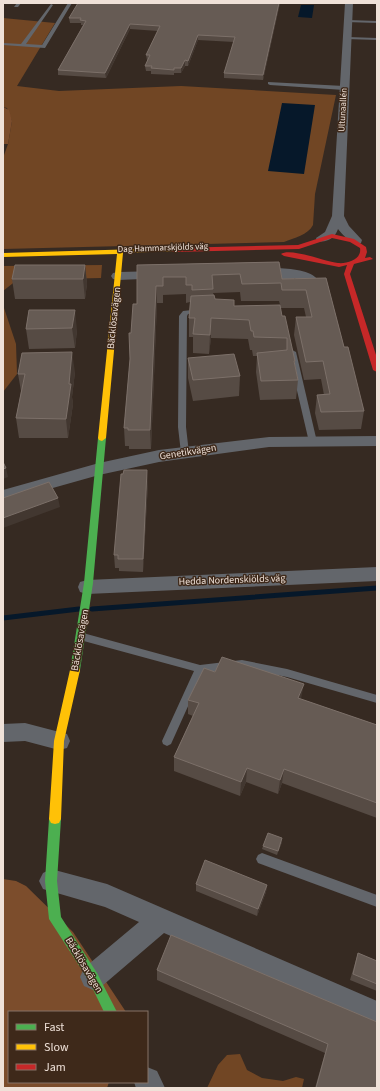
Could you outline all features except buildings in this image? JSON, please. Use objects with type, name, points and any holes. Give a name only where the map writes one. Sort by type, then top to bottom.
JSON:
[{"type":"street","name":"Ultunaallén","points":[[319,240],[330,234],[338,216],[349,3]]},
{"type":"street","points":[[338,216],[344,228],[366,250],[362,259],[353,263],[347,274]]},
{"type":"street","name":"Dag Hammarskjölds väg","points":[[3,262],[299,247],[319,240],[338,236],[373,244]]},
{"type":"street","points":[[319,240],[312,246],[312,250],[316,257],[347,274],[375,358],[377,370]]},
{"type":"street","name":"Dag Hammarskjölds väg","points":[[3,255],[120,256],[293,254],[327,262],[353,263],[377,257]]},
{"type":"street","name":"Bäcklösavägen","points":[[110,1011],[93,978],[56,919],[51,881],[60,741],[82,637],[120,256]]},
{"type":"street","points":[[243,273],[282,272],[287,274]]},
{"type":"street","points":[[118,276],[173,275]]},
{"type":"street","name":"Genetikvägen","points":[[3,496],[99,469],[185,453],[269,442],[377,441]]},
{"type":"street","name":"Hedda Nordenskiölds väg","points":[[87,586],[377,574]]},
{"type":"street","points":[[3,733],[25,732],[60,741]]},
{"type":"street","points":[[51,881],[107,896],[377,1014]]},
{"type":"street","points":[[93,978],[162,920]]},
{"type":"lane","points":[[3,44],[43,47],[70,3]]},
{"type":"lane","points":[[23,46],[51,5]]},
{"type":"lane","points":[[348,21],[377,22]]},
{"type":"lane","points":[[348,38],[377,39]]},
{"type":"lane","points":[[270,83],[344,88]]},
{"type":"lane","points":[[185,453],[182,427],[183,316],[185,312],[211,310]]},
{"type":"lane","points":[[291,344],[313,442]]},
{"type":"lane","points":[[82,637],[200,669],[242,664],[287,673],[377,698]]},
{"type":"lane","points":[[167,741],[200,669]]},
{"type":"lane","points":[[262,859],[377,901]]},
{"type":"shaded area","points":[[3,18],[55,23],[17,86],[59,91],[181,86],[336,95],[315,194],[313,225],[311,228],[300,236],[284,242],[3,249],[3,158],[8,144],[12,121],[7,108],[3,107]]},
{"type":"shaded area","points":[[3,107],[9,110],[12,121],[8,144],[3,144]]},
{"type":"shaded area","points":[[102,265],[101,278],[17,280],[3,291],[3,266]]},
{"type":"shaded area","points":[[3,305],[16,344],[17,374],[3,392]]},
{"type":"shaded area","points":[[3,879],[16,881],[26,886],[73,932],[125,1011],[8,1011],[8,1083],[109,1083],[107,1088],[3,1088]]},
{"type":"shaded area","points":[[240,1054],[247,1070],[262,1078],[283,1081],[296,1077],[304,1079],[302,1088],[207,1088],[218,1065],[227,1055]]},
{"type":"water","points":[[301,5],[314,5],[312,18],[298,17]]},
{"type":"water","points":[[282,103],[315,105],[304,174],[268,171]]},
{"type":"waterway","points":[[92,609],[377,588]]},
{"type":"waterway","points":[[3,618],[79,609]]},
{"type":"traffic: fast","points":[[75,670],[89,583],[102,438]]},
{"type":"traffic: fast","points":[[55,819],[51,881],[55,919],[93,977],[110,1011]]},
{"type":"traffic: slow","points":[[3,255],[173,250]]},
{"type":"traffic: slow","points":[[102,438],[120,253]]},
{"type":"traffic: slow","points":[[55,819],[59,741],[75,670]]},
{"type":"traffic: jam","points":[[173,250],[299,247],[332,236],[352,240],[363,247],[364,252],[362,257],[355,262]]},
{"type":"traffic: jam","points":[[284,254],[339,265],[370,259]]},
{"type":"traffic: jam","points":[[351,264],[347,274],[377,370]]}]
